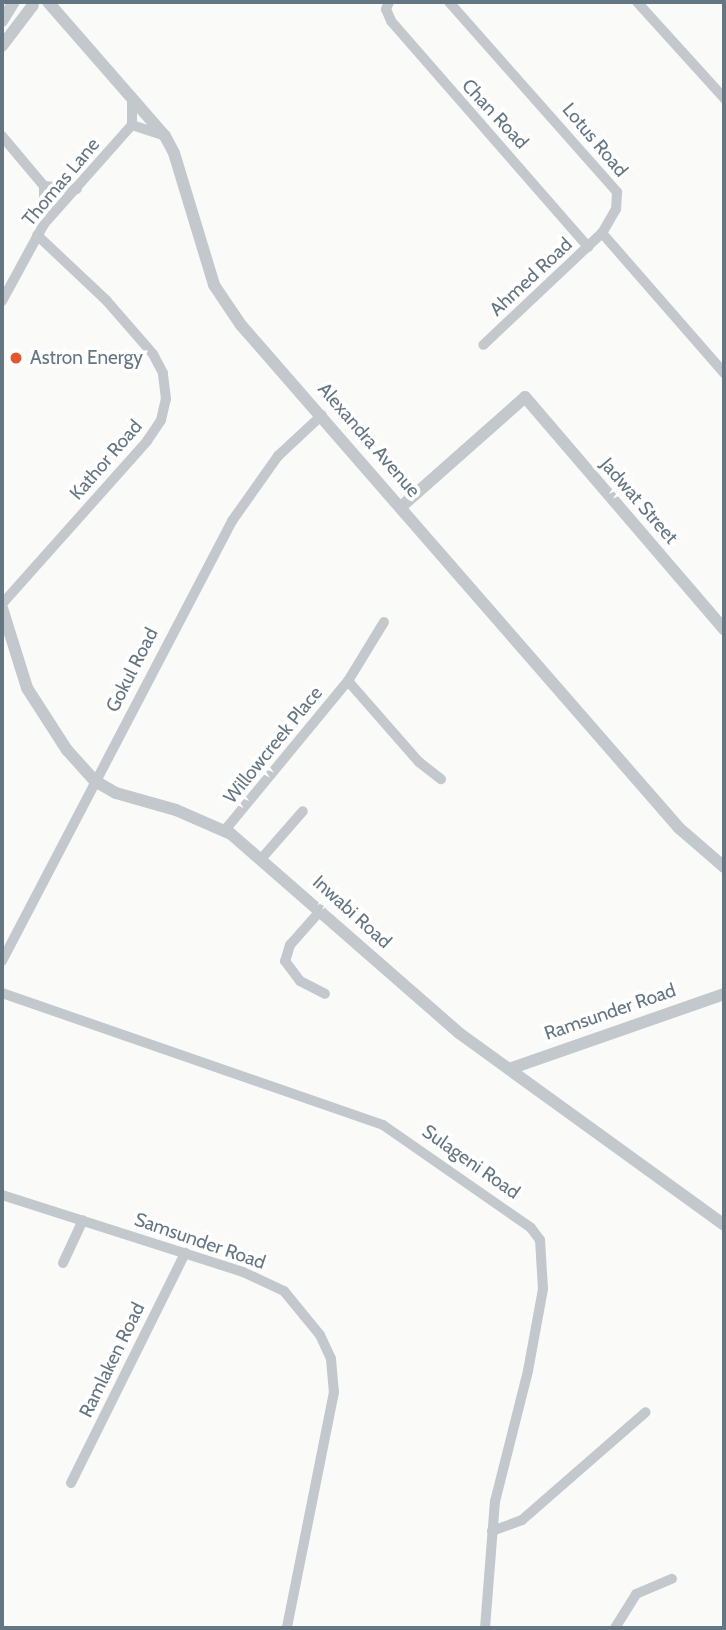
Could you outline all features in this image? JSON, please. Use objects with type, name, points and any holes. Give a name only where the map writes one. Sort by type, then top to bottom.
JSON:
[{"type":"street","points":[[2,21],[14,2]]},
{"type":"street","name":"Alexandra Avenue","points":[[48,2],[164,136],[174,153],[214,285],[242,325],[679,828],[724,867]]},
{"type":"street","name":"Chan Road","points":[[389,2],[386,12],[391,22],[588,247]]},
{"type":"street","name":"Lotus Road","points":[[449,2],[611,181],[618,201],[602,233]]},
{"type":"street","points":[[637,2],[724,98]]},
{"type":"street","points":[[2,46],[33,3]]},
{"type":"street","points":[[132,97],[132,125],[164,136]]},
{"type":"street","name":"Thomas Lane","points":[[2,301],[44,224],[132,125]]},
{"type":"street","points":[[2,136],[44,186],[44,224]]},
{"type":"street","points":[[44,186],[77,188]]},
{"type":"street","points":[[602,233],[724,373]]},
{"type":"street","name":"Ahmed Road","points":[[483,345],[602,233]]},
{"type":"street","name":"Kathor Road","points":[[2,606],[153,434],[166,399],[163,373],[149,348],[37,234]]},
{"type":"street","name":"Jadwat Street","points":[[401,506],[525,397],[724,629]]},
{"type":"street","name":"Gokul Road","points":[[2,961],[94,781],[243,504],[278,456],[322,415]]},
{"type":"street","name":"Inwabi Road","points":[[2,606],[4,630],[27,688],[68,750],[94,781],[116,793],[157,803],[225,830],[321,910],[459,1034],[724,1226]]},
{"type":"street","name":"Willowcreek Place","points":[[225,830],[348,681],[384,622]]},
{"type":"street","name":"Willowcreek Place","points":[[348,681],[419,762],[441,779]]},
{"type":"street","points":[[261,858],[303,811]]},
{"type":"street","points":[[321,910],[290,945],[285,961],[300,981],[325,994]]},
{"type":"street","name":"Sulageni Road","points":[[2,993],[383,1125],[531,1228],[540,1241],[543,1289],[492,1531],[485,1628]]},
{"type":"street","name":"Ramsunder Road","points":[[509,1069],[724,994]]},
{"type":"street","name":"Samsunder Road","points":[[2,1195],[185,1253],[284,1291],[320,1335],[331,1359],[334,1392],[287,1628]]},
{"type":"street","points":[[63,1263],[83,1220]]},
{"type":"street","name":"Ramlaken Road","points":[[71,1483],[185,1253]]},
{"type":"street","points":[[492,1531],[522,1520],[646,1412]]},
{"type":"street","points":[[615,1628],[636,1594],[672,1580]]},
{"type":"place","name":"Astron Energy","points":[[16,358]]}]
